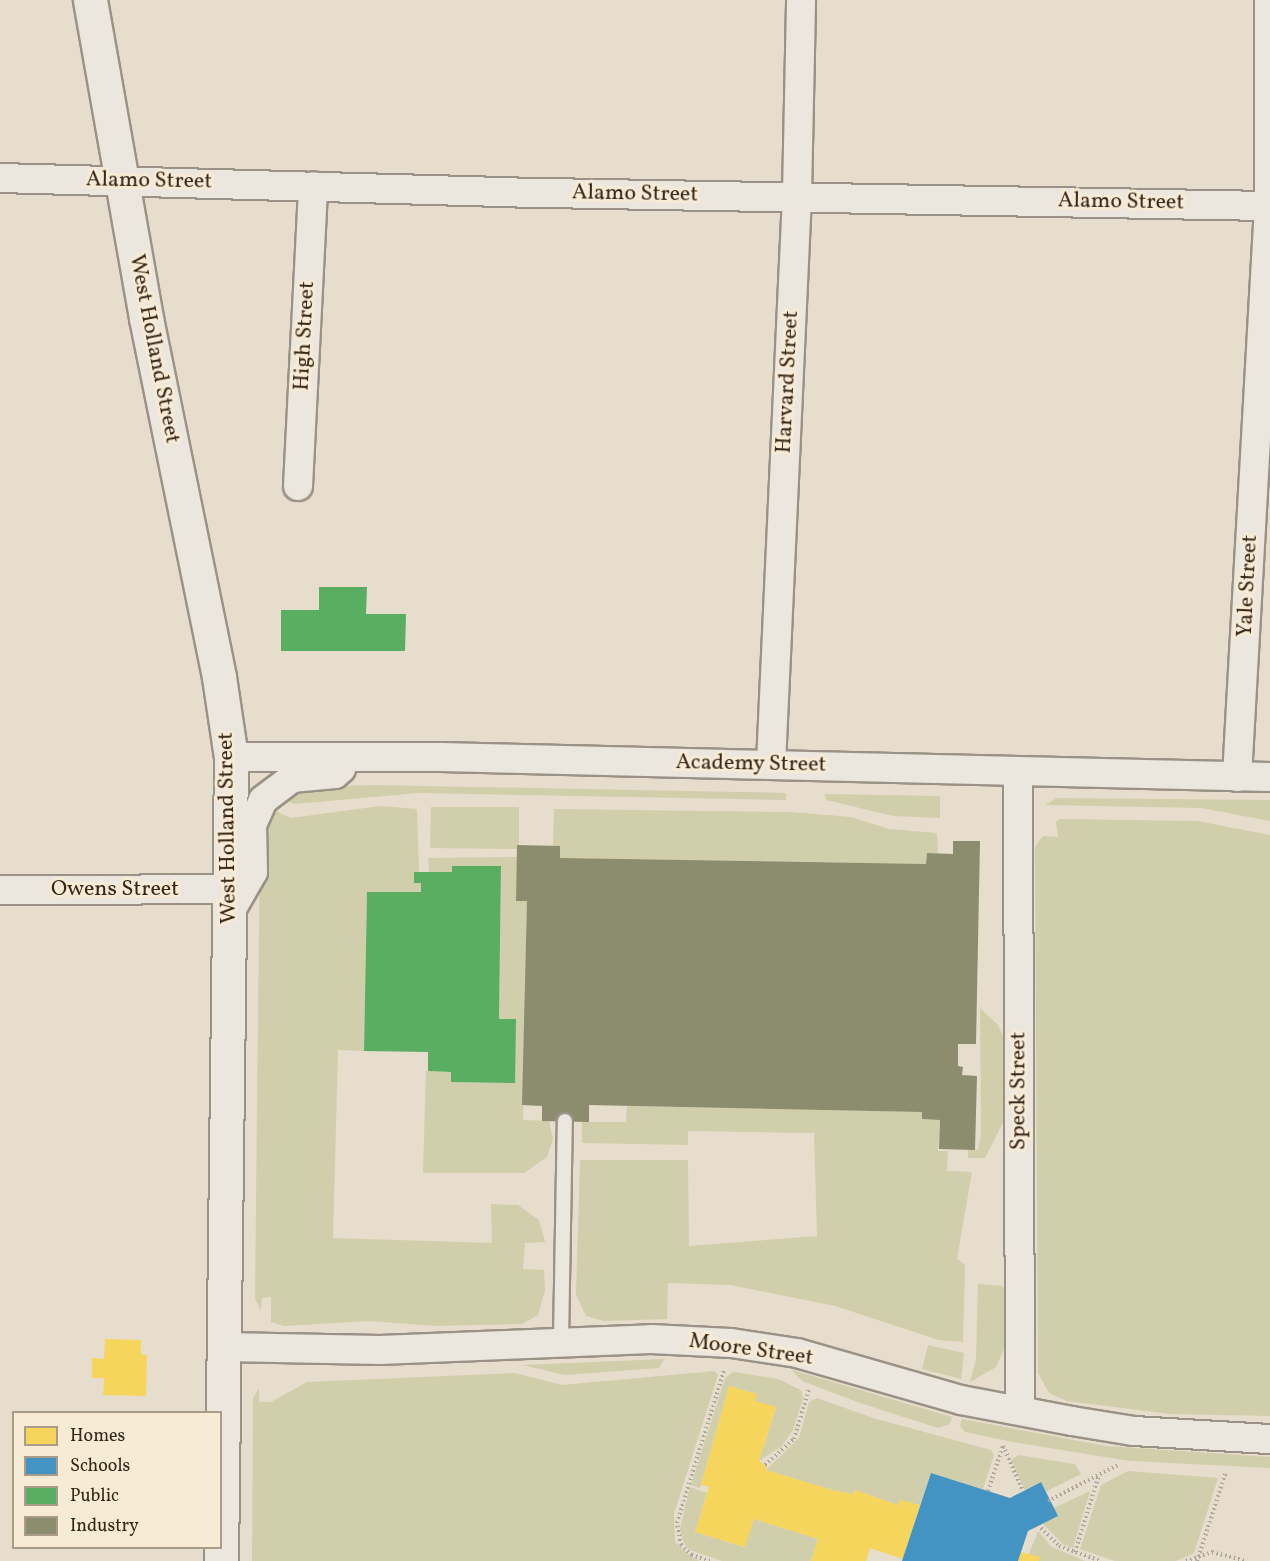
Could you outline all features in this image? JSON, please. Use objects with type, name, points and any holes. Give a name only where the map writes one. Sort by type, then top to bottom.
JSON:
[{"type":"street","name":"West Holland Street","points":[[90,0],[231,757],[222,1490]]},
{"type":"street","name":"Harvard Street","points":[[771,764],[797,195],[801,0]]},
{"type":"street","name":"Yale Street","points":[[1237,777],[1270,206],[1269,0]]},
{"type":"street","name":"Alamo Street","points":[[0,178],[1270,206]]},
{"type":"street","name":"High Street","points":[[298,486],[313,186]]},
{"type":"street","name":"Academy Street","points":[[231,757],[771,764],[1270,777]]},
{"type":"street","points":[[230,901],[253,872],[252,825],[263,800],[292,778],[335,774],[356,757]]},
{"type":"street","name":"Speck Street","points":[[1018,772],[1020,1410]]},
{"type":"street","name":"Owens Street","points":[[0,890],[230,901]]},
{"type":"street","name":"Moore Street","points":[[224,1347],[380,1350],[561,1341],[690,1340],[786,1351],[961,1400],[1134,1431],[1270,1439]]},
{"type":"lane","points":[[561,1341],[566,1121]]},
{"type":"path","points":[[710,1561],[681,1545],[677,1523],[725,1366]]},
{"type":"path","points":[[765,1465],[794,1439],[809,1389]]},
{"type":"path","points":[[988,1491],[1003,1446],[1023,1491]]},
{"type":"path","points":[[1048,1501],[1118,1465]]},
{"type":"path","points":[[1197,1559],[1226,1472]]},
{"type":"path","points":[[1075,1552],[1099,1475]]},
{"type":"path","points":[[1041,1528],[1059,1546],[1101,1561]]},
{"type":"path","points":[[1186,1561],[1212,1552],[1245,1561]]},
{"type":"shaded area","points":[[338,786],[786,793],[786,800],[418,793],[294,804],[283,798],[288,793]]},
{"type":"shaded area","points":[[825,794],[940,796],[940,818],[893,816],[826,800]]},
{"type":"shaded area","points":[[1057,798],[1270,800],[1270,821],[1201,808],[1045,805]]},
{"type":"shaded area","points":[[380,806],[417,809],[419,872],[414,872],[414,883],[421,883],[421,892],[367,892],[364,1051],[338,1050],[333,1238],[492,1243],[491,1204],[518,1205],[539,1220],[545,1242],[525,1243],[523,1269],[544,1270],[545,1290],[538,1315],[522,1324],[436,1326],[369,1321],[284,1326],[271,1322],[271,1297],[262,1298],[261,1311],[255,1298],[260,835],[271,809],[291,818]]},
{"type":"shaded area","points":[[431,807],[519,807],[519,849],[430,848]]},
{"type":"shaded area","points":[[554,809],[791,812],[851,817],[889,829],[937,833],[938,853],[927,853],[926,864],[560,858],[560,846],[553,846]]},
{"type":"shaded area","points":[[1059,819],[1197,821],[1270,835],[1270,1416],[1170,1414],[1067,1401],[1049,1393],[1038,1373],[1035,846],[1043,836],[1058,837],[1056,822]]},
{"type":"shaded area","points":[[517,857],[516,900],[527,901],[523,1120],[549,1121],[553,1139],[547,1157],[524,1173],[423,1173],[426,1071],[451,1072],[452,1082],[514,1083],[499,1019],[501,867],[453,866],[452,872],[429,872],[428,858]]},
{"type":"shaded area","points":[[980,1008],[998,1025],[1012,1056],[1011,1107],[985,1158],[968,1158],[968,1149],[978,1150],[981,1136]]},
{"type":"shaded area","points":[[627,1106],[922,1112],[922,1119],[940,1120],[938,1151],[948,1151],[947,1171],[972,1172],[957,1259],[965,1265],[963,1342],[939,1340],[835,1306],[731,1285],[668,1283],[667,1319],[604,1321],[586,1316],[576,1295],[580,1160],[688,1160],[689,1246],[817,1236],[814,1133],[688,1131],[688,1145],[582,1143],[582,1122],[626,1122]]},
{"type":"shaded area","points":[[978,1284],[1003,1286],[1007,1297],[1008,1340],[996,1367],[970,1382],[976,1359]]},
{"type":"shaded area","points":[[928,1345],[964,1353],[961,1379],[922,1369]]},
{"type":"shaded area","points":[[665,1359],[659,1368],[564,1375],[523,1365]]},
{"type":"shaded area","points":[[792,1370],[952,1417],[950,1424],[938,1428],[860,1403],[802,1381]]},
{"type":"shaded area","points":[[715,1371],[718,1375],[674,1514],[675,1542],[691,1557],[700,1561],[252,1561],[253,1398],[259,1388],[259,1402],[271,1402],[307,1382],[515,1373],[562,1385]]},
{"type":"shaded area","points":[[733,1372],[778,1379],[801,1390],[803,1398],[793,1430],[782,1446],[759,1461],[776,1408],[755,1401],[757,1394],[729,1386],[700,1488],[691,1485],[725,1378]]},
{"type":"shaded area","points":[[817,1398],[873,1418],[991,1450],[994,1455],[983,1489],[931,1473],[920,1505],[900,1500],[898,1505],[855,1490],[854,1494],[832,1490],[766,1470],[799,1438],[809,1402]]},
{"type":"shaded area","points":[[962,1419],[1106,1446],[1270,1457],[1270,1468],[1130,1461],[965,1432],[960,1426]]},
{"type":"shaded area","points":[[1018,1455],[1075,1464],[1081,1474],[1045,1492],[1040,1482],[1025,1490],[1011,1460]]},
{"type":"shaded area","points":[[1128,1471],[1218,1478],[1194,1553],[1176,1561],[1115,1561],[1080,1549],[1101,1485]]},
{"type":"shaded area","points":[[690,1487],[707,1493],[695,1532],[744,1547],[754,1519],[818,1539],[811,1561],[722,1561],[690,1550],[684,1544],[680,1529]]},
{"type":"shaded area","points":[[1090,1491],[1073,1548],[1063,1544],[1042,1523],[1054,1508]]},
{"type":"shaded area","points":[[1038,1531],[1052,1547],[1085,1561],[1039,1561],[1029,1554]]},
{"type":"building: Homes","points":[[105,1339],[141,1340],[141,1354],[147,1355],[146,1396],[103,1395],[104,1378],[92,1378],[92,1358],[104,1359]]},
{"type":"building: Homes","points":[[729,1386],[757,1394],[755,1401],[776,1407],[759,1461],[767,1466],[766,1470],[832,1490],[854,1494],[855,1490],[898,1505],[900,1500],[920,1505],[903,1559],[870,1548],[866,1561],[811,1561],[818,1539],[754,1519],[745,1547],[695,1532],[709,1487],[701,1485]]},
{"type":"building: Homes","points":[[1021,1552],[1040,1557],[1039,1561],[1018,1561]]},
{"type":"building: Schools","points":[[931,1473],[1010,1498],[1041,1482],[1058,1516],[1028,1531],[1018,1561],[902,1561]]},
{"type":"building: Public","points":[[319,587],[367,587],[366,614],[406,614],[405,651],[281,651],[281,610],[319,610]]},
{"type":"building: Public","points":[[452,866],[501,866],[499,1019],[516,1019],[515,1083],[451,1082],[451,1072],[428,1071],[428,1052],[364,1051],[367,892],[421,892],[421,883],[414,883],[414,872],[452,872]]},
{"type":"building: Industry","points":[[953,841],[980,841],[976,1044],[958,1044],[958,1066],[963,1067],[962,1075],[977,1076],[975,1150],[939,1149],[940,1120],[922,1119],[922,1112],[589,1105],[589,1122],[542,1121],[542,1106],[522,1105],[527,901],[516,901],[517,845],[560,846],[560,858],[926,864],[927,853],[953,854]]}]
